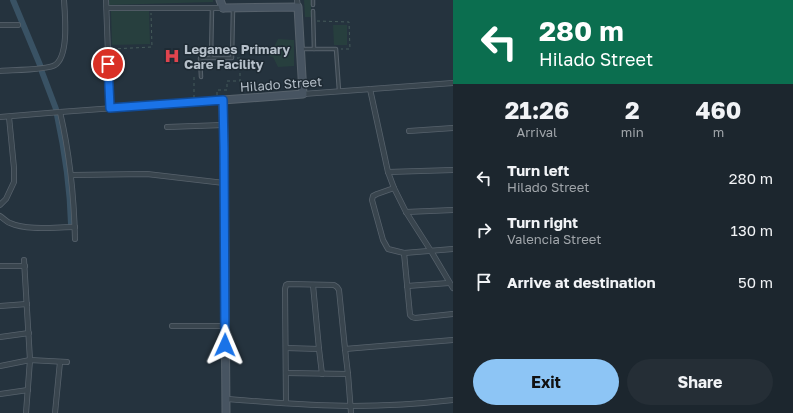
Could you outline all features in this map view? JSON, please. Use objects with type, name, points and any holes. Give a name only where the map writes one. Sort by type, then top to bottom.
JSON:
[{"type":"main road","points":[[220,0],[223,8]]},
{"type":"main road","points":[[223,8],[226,0]]},
{"type":"main road","points":[[223,8],[298,4],[303,94]]},
{"type":"main road","name":"Hilado Street","points":[[223,100],[303,94]]},
{"type":"main road","points":[[223,100],[226,413]]},
{"type":"street","points":[[0,70],[44,68],[55,65],[62,56],[66,40],[64,0]]},
{"type":"street","points":[[106,0],[110,108]]},
{"type":"street","points":[[107,8],[223,8]]},
{"type":"street","points":[[0,25],[18,25]]},
{"type":"street","name":"Hilado Street","points":[[303,94],[453,83]]},
{"type":"street","points":[[370,89],[388,172],[394,188],[406,212],[453,288]]},
{"type":"street","name":"Hilado Street","points":[[0,117],[223,100]]},
{"type":"street","points":[[60,112],[72,175],[75,239]]},
{"type":"street","points":[[0,205],[6,199],[14,182],[9,117]]},
{"type":"street","points":[[167,127],[223,125]]},
{"type":"street","points":[[409,131],[453,128]]},
{"type":"street","points":[[388,172],[453,170]]},
{"type":"street","points":[[72,175],[147,174],[224,182]]},
{"type":"street","points":[[394,188],[373,196],[372,200],[383,240],[388,249],[404,253],[453,250]]},
{"type":"street","points":[[406,212],[453,210]]},
{"type":"street","points":[[0,216],[16,226],[34,228],[75,227]]},
{"type":"street","points":[[404,253],[410,315],[415,318],[453,314]]},
{"type":"street","points":[[24,260],[30,360],[26,413]]},
{"type":"street","points":[[0,266],[25,266]]},
{"type":"street","points":[[407,286],[449,282]]},
{"type":"street","points":[[286,403],[286,285],[334,285],[339,290],[351,413]]},
{"type":"street","points":[[313,285],[322,374]]},
{"type":"street","points":[[0,306],[27,304]]},
{"type":"street","points":[[172,326],[226,326]]},
{"type":"street","points":[[0,337],[29,332]]},
{"type":"street","points":[[345,349],[453,340]]},
{"type":"street","points":[[286,348],[319,349]]},
{"type":"street","points":[[0,366],[30,360],[67,362]]},
{"type":"street","points":[[55,413],[60,362]]},
{"type":"street","points":[[286,373],[348,374]]},
{"type":"street","points":[[0,394],[28,390]]},
{"type":"street","points":[[226,399],[350,406],[402,405],[453,400]]},
{"type":"lane","points":[[313,0],[313,6]]},
{"type":"lane","points":[[211,58],[212,8]]},
{"type":"lane","points":[[201,77],[200,58],[232,58],[233,8]]},
{"type":"lane","points":[[313,11],[314,49]]},
{"type":"lane","points":[[300,49],[336,49],[339,92]]},
{"type":"path","points":[[108,49],[152,47],[151,8]]},
{"type":"path","points":[[313,21],[349,22],[350,49],[336,49]]},
{"type":"path","points":[[217,90],[227,90],[227,81],[240,81],[240,58]]},
{"type":"path","points":[[194,77],[194,102]]},
{"type":"green space","points":[[109,0],[213,0],[213,2],[109,5]]},
{"type":"green space","points":[[304,0],[311,0],[311,17],[305,17]]},
{"type":"green space","points":[[149,10],[150,44],[112,45],[111,11]]},
{"type":"green space","points":[[333,25],[347,25],[347,45],[334,45]]},
{"type":"green space","points":[[278,39],[294,40],[294,66],[278,67],[273,57],[269,56],[270,49],[273,49]]},
{"type":"waterway","points":[[13,0],[40,65]]},
{"type":"waterway","points":[[42,72],[56,109]]},
{"type":"waterway","points":[[57,115],[67,169],[71,224]]},
{"type":"place","name":"Leganes Primary Care Facility","points":[[172,56]]},
{"type":"route","points":[[108,64],[110,108],[223,100],[225,345]]}]
